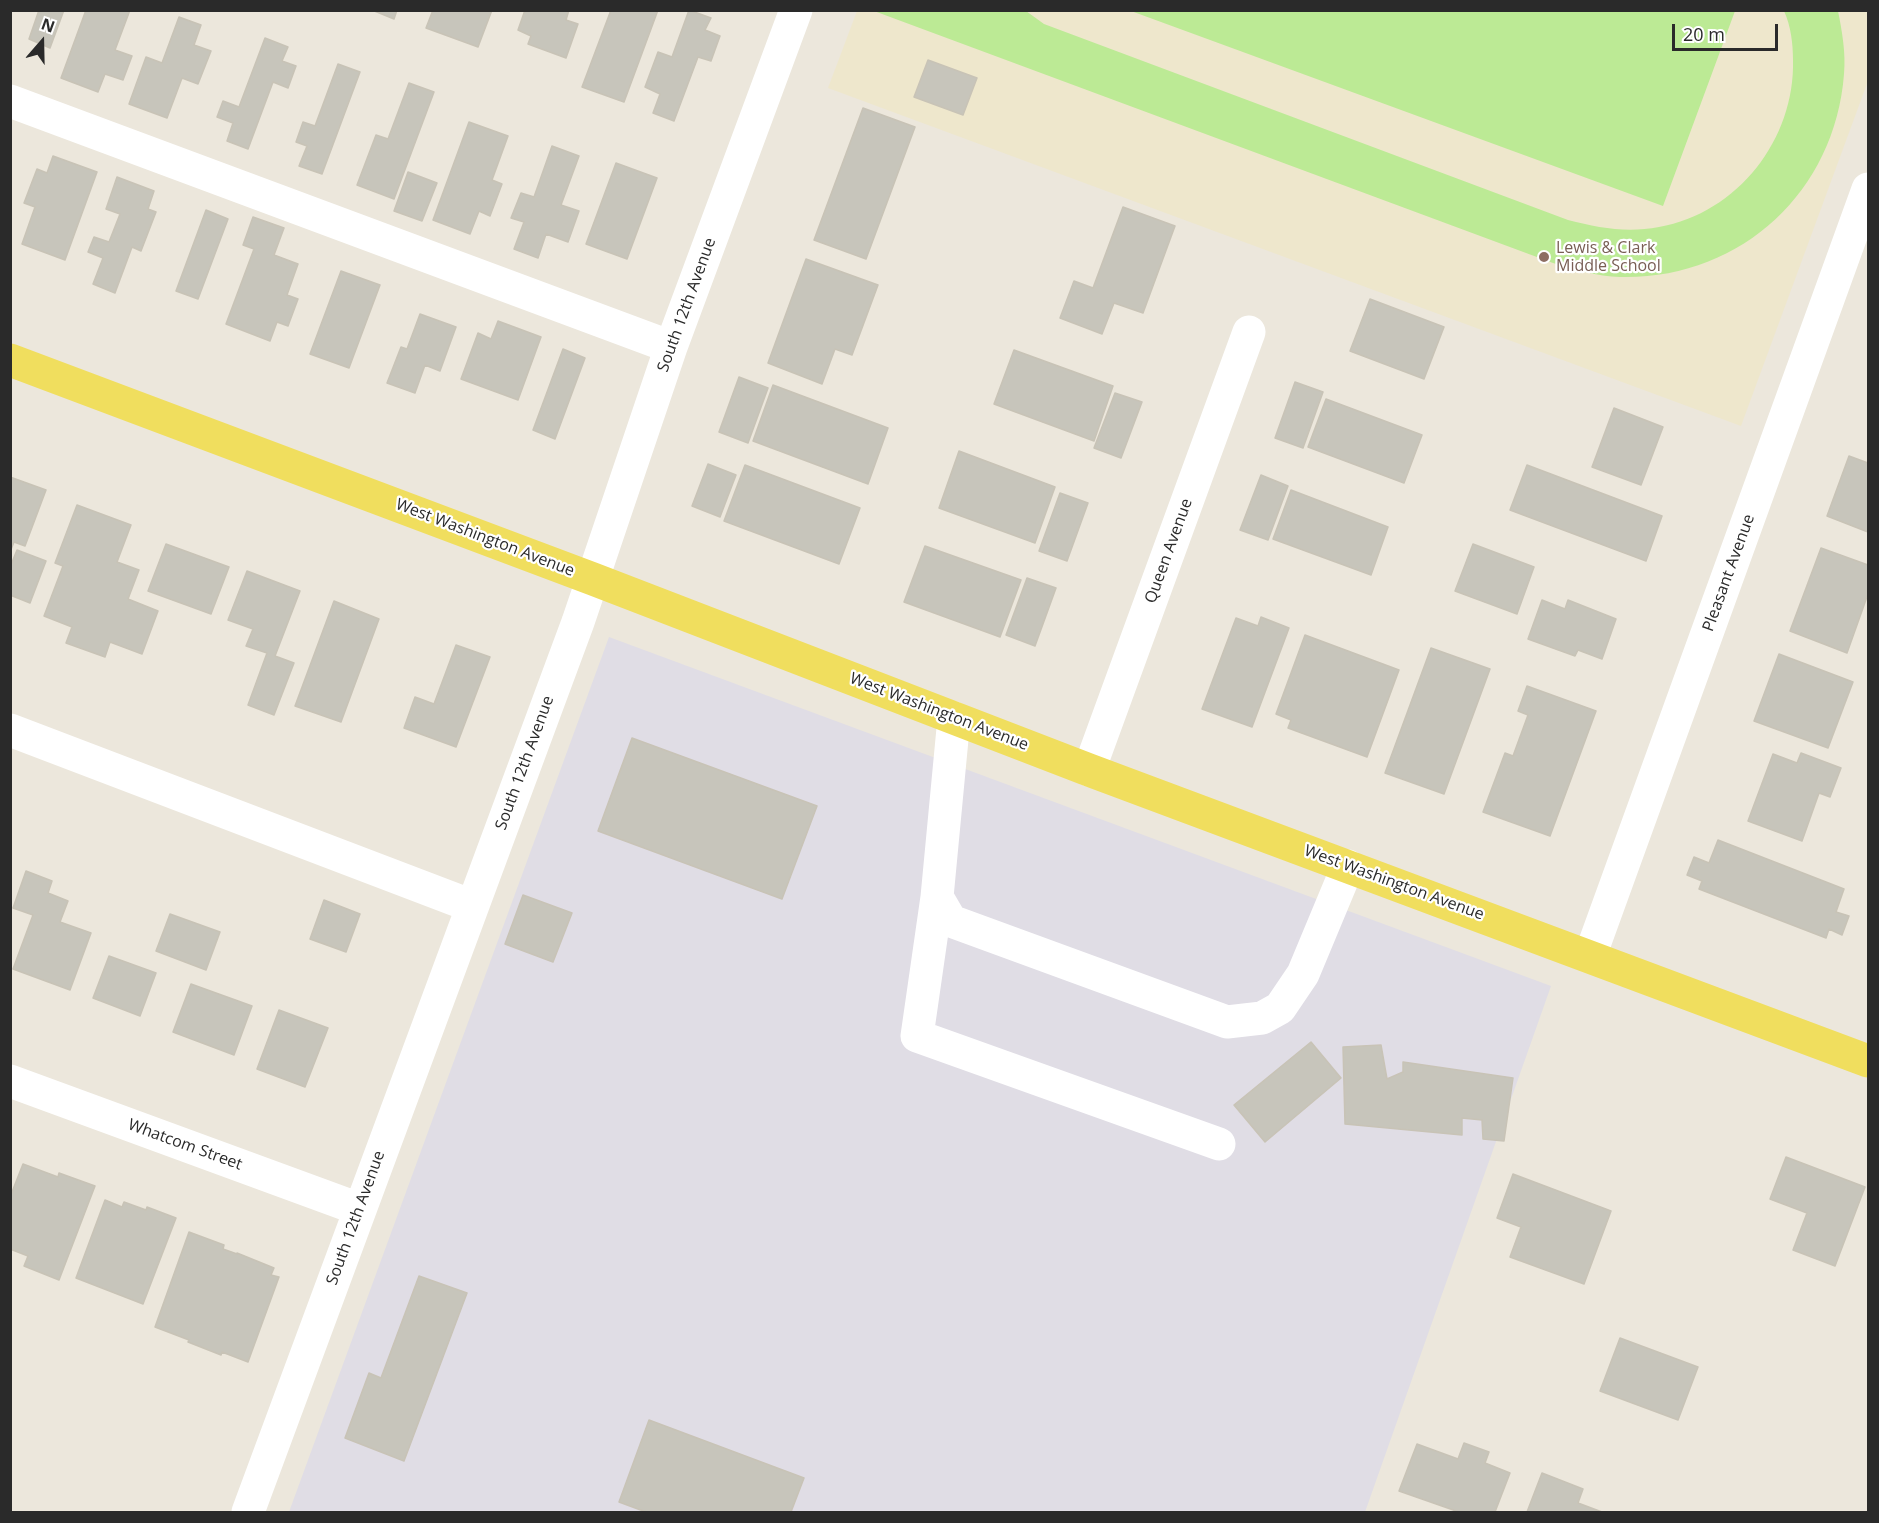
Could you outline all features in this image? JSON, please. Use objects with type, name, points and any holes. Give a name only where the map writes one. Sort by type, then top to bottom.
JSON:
[{"type":"main road","name":"West Washington Avenue","points":[[10,360],[593,579],[1089,770],[1869,1061]]},
{"type":"street","name":"South 12th Avenue","points":[[248,1512],[593,579],[671,347],[791,12]]},
{"type":"street","points":[[10,101],[671,347]]},
{"type":"street","name":"Pleasant Avenue","points":[[1590,956],[1869,189]]},
{"type":"street","name":"Queen Avenue","points":[[1089,770],[1249,332]]},
{"type":"street","points":[[954,718],[938,897],[917,1036],[1219,1144]]},
{"type":"street","points":[[10,730],[472,906]]},
{"type":"street","points":[[938,897],[951,921],[1227,1022],[1262,1018],[1280,1008],[1303,974],[1348,866]]},
{"type":"street","name":"Whatcom Street","points":[[10,1081],[359,1209]]},
{"type":"shaded area","name":"Lewis & Clark Middle School","points":[[857,11],[1868,11],[1868,81],[1741,426],[828,88]]},
{"type":"shaded area","points":[[609,637],[1551,986],[1365,1512],[289,1512]]},
{"type":"green space","points":[[1735,10],[1663,206],[1131,11]]},
{"type":"green space","points":[[874,11],[1026,11],[1044,24],[1568,220],[1624,230],[1659,227],[1688,219],[1714,206],[1737,189],[1756,168],[1772,144],[1784,117],[1791,89],[1793,48],[1784,11],[1838,11],[1844,50],[1844,74],[1837,117],[1822,156],[1801,191],[1773,221],[1741,245],[1704,263],[1663,274],[1620,277],[1586,272],[1553,263]]},
{"type":"building","points":[[39,10],[64,10],[50,48],[29,39]]},
{"type":"building","points":[[86,10],[130,10],[115,50],[132,56],[123,80],[105,74],[98,92],[61,78]]},
{"type":"building","points":[[372,10],[397,10],[394,19]]},
{"type":"building","points":[[433,10],[492,10],[478,47],[426,28]]},
{"type":"building","points":[[525,10],[569,10],[566,20],[578,24],[566,58],[528,44],[531,36],[518,30]]},
{"type":"building","points":[[611,10],[658,10],[624,102],[582,87]]},
{"type":"building","points":[[689,10],[711,18],[705,30],[720,36],[711,61],[698,57],[674,121],[653,113],[660,94],[645,87],[658,52],[672,57]]},
{"type":"building","points":[[179,17],[201,25],[194,45],[211,51],[198,84],[182,78],[167,118],[129,104],[146,57],[162,63]]},
{"type":"building","points":[[265,38],[288,47],[282,61],[296,66],[288,88],[273,82],[248,149],[227,141],[233,123],[217,117],[223,101],[239,107]]},
{"type":"building","points":[[928,60],[977,78],[963,115],[914,97]]},
{"type":"building","points":[[338,64],[360,72],[322,174],[299,166],[307,146],[296,142],[303,122],[315,126]]},
{"type":"building","points":[[409,83],[434,92],[394,199],[357,185],[376,135],[388,139]]},
{"type":"building","points":[[863,108],[915,127],[866,259],[814,240]]},
{"type":"building","points":[[469,122],[508,136],[492,180],[502,184],[490,216],[479,211],[470,234],[433,220]]},
{"type":"building","points":[[552,146],[579,156],[561,205],[579,211],[568,242],[546,234],[538,258],[514,249],[524,222],[511,218],[521,193],[534,197]]},
{"type":"building","points":[[53,156],[97,172],[65,260],[22,244],[35,207],[24,203],[37,169],[47,173]]},
{"type":"building","points":[[616,163],[657,178],[627,259],[586,244]]},
{"type":"building","points":[[408,172],[437,183],[422,221],[394,211]]},
{"type":"building","points":[[117,177],[154,191],[148,209],[156,212],[141,251],[132,247],[115,293],[93,284],[103,258],[88,252],[94,237],[109,242],[120,214],[106,209]]},
{"type":"building","points":[[1123,207],[1175,226],[1143,313],[1114,303],[1102,334],[1060,318],[1074,281],[1093,288]]},
{"type":"building","points":[[206,210],[228,219],[198,299],[176,291]]},
{"type":"building","points":[[253,217],[284,228],[274,255],[298,264],[287,295],[298,299],[288,326],[277,322],[270,341],[226,324],[254,249],[243,245]]},
{"type":"building","points":[[806,259],[878,285],[852,355],[835,349],[822,384],[768,363]]},
{"type":"building","points":[[341,271],[380,285],[349,368],[310,354]]},
{"type":"building","points":[[1370,299],[1444,327],[1424,379],[1350,351]]},
{"type":"building","points":[[420,314],[456,327],[440,371],[425,365],[415,393],[387,383],[401,347],[407,349]]},
{"type":"building","points":[[498,321],[541,337],[518,400],[461,379],[478,333],[491,339]]},
{"type":"building","points":[[563,349],[585,358],[555,439],[533,430]]},
{"type":"building","points":[[1014,350],[1113,386],[1094,441],[994,404]]},
{"type":"building","points":[[739,377],[768,388],[748,443],[719,432]]},
{"type":"building","points":[[1295,382],[1323,392],[1303,448],[1275,438]]},
{"type":"building","points":[[773,385],[888,428],[868,484],[753,441]]},
{"type":"building","points":[[1115,393],[1142,402],[1121,458],[1094,448]]},
{"type":"building","points":[[1326,399],[1422,435],[1404,483],[1308,447]]},
{"type":"building","points":[[1614,408],[1663,427],[1641,485],[1592,467]]},
{"type":"building","points":[[959,451],[1055,487],[1035,543],[939,508]]},
{"type":"building","points":[[1849,456],[1868,463],[1868,532],[1827,516]]},
{"type":"building","points":[[708,464],[736,475],[720,517],[692,506]]},
{"type":"building","points":[[745,465],[860,508],[839,564],[724,521]]},
{"type":"building","points":[[1527,465],[1662,516],[1646,561],[1510,510]]},
{"type":"building","points":[[1261,475],[1288,486],[1268,540],[1240,530]]},
{"type":"building","points":[[10,477],[46,490],[25,546],[14,542],[10,552]]},
{"type":"building","points":[[1291,490],[1388,527],[1371,575],[1273,539]]},
{"type":"building","points":[[1060,493],[1088,503],[1067,561],[1039,551]]},
{"type":"building","points":[[77,505],[131,525],[117,562],[139,570],[128,599],[158,611],[142,654],[110,642],[105,657],[66,643],[72,627],[44,616],[63,566],[55,563]]},
{"type":"building","points":[[166,544],[229,567],[211,614],[148,591]]},
{"type":"building","points":[[1473,544],[1534,567],[1517,614],[1455,591]]},
{"type":"building","points":[[925,546],[1021,580],[1000,637],[904,602]]},
{"type":"building","points":[[1821,548],[1868,565],[1868,594],[1847,653],[1790,631]]},
{"type":"building","points":[[17,550],[46,561],[30,603],[10,595],[10,567]]},
{"type":"building","points":[[247,571],[300,591],[275,656],[294,663],[274,715],[248,705],[267,653],[246,646],[253,629],[228,620]]},
{"type":"building","points":[[1027,578],[1056,588],[1035,646],[1006,635]]},
{"type":"building","points":[[1542,600],[1565,609],[1568,600],[1616,619],[1602,659],[1578,650],[1575,656],[1528,639]]},
{"type":"building","points":[[334,601],[379,619],[341,722],[295,706]]},
{"type":"building","points":[[1261,617],[1289,628],[1252,727],[1202,709],[1236,618],[1258,626]]},
{"type":"building","points":[[1305,635],[1399,670],[1367,757],[1288,728],[1291,720],[1276,714]]},
{"type":"building","points":[[456,645],[490,657],[456,747],[404,728],[415,697],[434,704]]},
{"type":"building","points":[[1431,648],[1490,669],[1444,794],[1385,773]]},
{"type":"building","points":[[1779,654],[1853,682],[1828,748],[1754,721]]},
{"type":"building","points":[[1527,686],[1596,711],[1550,836],[1483,812],[1505,753],[1513,756],[1528,715],[1518,711]]},
{"type":"building","points":[[632,738],[817,806],[782,899],[598,831]]},
{"type":"building","points":[[1801,753],[1841,768],[1830,797],[1819,793],[1802,841],[1748,821],[1773,754],[1797,763]]},
{"type":"building","points":[[1718,840],[1844,889],[1836,912],[1849,916],[1842,935],[1829,929],[1826,938],[1699,889],[1702,881],[1687,875],[1694,857],[1709,863]]},
{"type":"building","points":[[26,871],[52,881],[48,893],[68,901],[60,922],[91,933],[70,990],[13,969],[33,915],[13,908]]},
{"type":"building","points":[[523,895],[572,913],[553,962],[505,944]]},
{"type":"building","points":[[324,900],[360,914],[346,952],[310,939]]},
{"type":"building","points":[[170,914],[220,932],[206,970],[156,951]]},
{"type":"building","points":[[109,956],[156,973],[140,1016],[93,998]]},
{"type":"building","points":[[191,984],[252,1006],[234,1055],[173,1032]]},
{"type":"building","points":[[279,1010],[328,1028],[305,1087],[257,1069]]},
{"type":"building","points":[[1311,1042],[1341,1078],[1265,1142],[1234,1105]]},
{"type":"building","points":[[1381,1045],[1387,1079],[1403,1072],[1403,1062],[1513,1078],[1504,1141],[1483,1139],[1482,1120],[1462,1118],[1462,1135],[1345,1124],[1343,1047]]},
{"type":"building","points":[[1786,1157],[1865,1187],[1835,1266],[1793,1250],[1807,1213],[1770,1199]]},
{"type":"building","points":[[23,1164],[58,1177],[59,1173],[95,1186],[59,1280],[24,1266],[28,1256],[10,1249],[10,1197]]},
{"type":"building","points":[[1513,1174],[1611,1211],[1584,1284],[1510,1257],[1521,1227],[1497,1218]]},
{"type":"building","points":[[105,1200],[122,1207],[124,1202],[146,1210],[147,1207],[176,1218],[143,1304],[76,1278]]},
{"type":"building","points":[[189,1232],[224,1245],[223,1249],[274,1268],[271,1275],[279,1277],[248,1362],[222,1352],[221,1355],[155,1327]]},
{"type":"building","points":[[419,1276],[467,1293],[404,1461],[345,1438],[369,1373],[381,1378]]},
{"type":"building","points":[[1620,1338],[1698,1367],[1678,1420],[1600,1391]]},
{"type":"building","points":[[649,1420],[804,1478],[791,1512],[646,1512],[619,1502]]},
{"type":"building","points":[[1464,1443],[1489,1452],[1485,1463],[1510,1473],[1495,1512],[1459,1512],[1399,1491],[1417,1444],[1458,1459]]},
{"type":"building","points":[[1542,1473],[1583,1489],[1578,1503],[1602,1512],[1527,1512]]},
{"type":"place","name":"Lewis & Clark Middle School","points":[[1544,257]]}]
